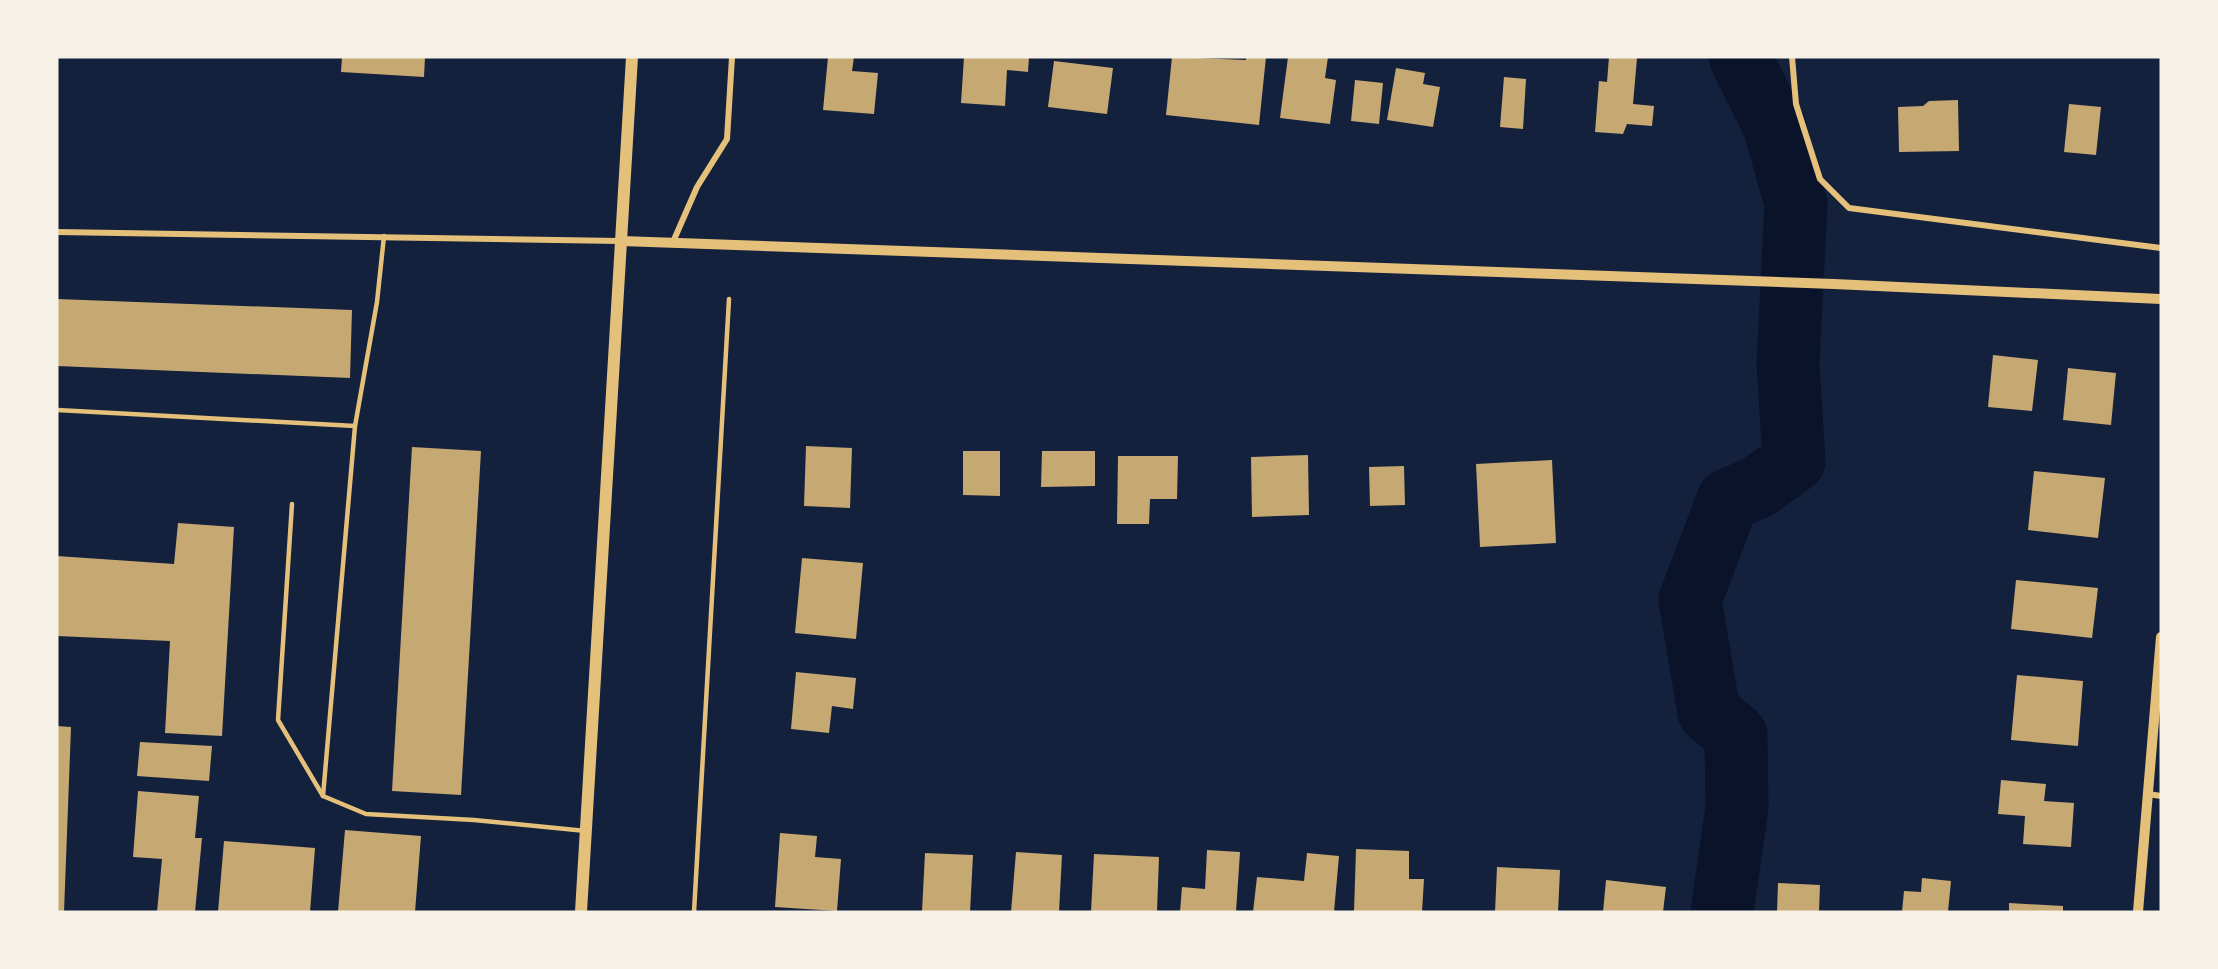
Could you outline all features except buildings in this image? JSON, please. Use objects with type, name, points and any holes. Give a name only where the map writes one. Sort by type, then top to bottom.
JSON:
[{"type":"main road","points":[[581,912],[632,57]]},
{"type":"street","points":[[673,243],[697,187],[727,139],[732,57]]},
{"type":"street","points":[[1792,57],[1796,104],[1820,179],[1849,208],[2161,248]]},
{"type":"street","points":[[57,232],[621,241],[1834,284],[2161,299]]},
{"type":"street","points":[[2138,912],[2161,637]]},
{"type":"street","points":[[2148,794],[2161,796]]},
{"type":"lane","points":[[323,796],[355,426],[377,302],[384,236]]},
{"type":"lane","points":[[694,912],[729,299]]},
{"type":"lane","points":[[57,410],[355,426]]},
{"type":"lane","points":[[292,504],[278,720],[323,796],[366,814],[474,820],[586,831]]},
{"type":"waterway","points":[[1722,912],[1737,808],[1736,735],[1709,712],[1690,600],[1728,500],[1758,487],[1794,461],[1788,364],[1796,204],[1774,125],[1740,57]]}]
